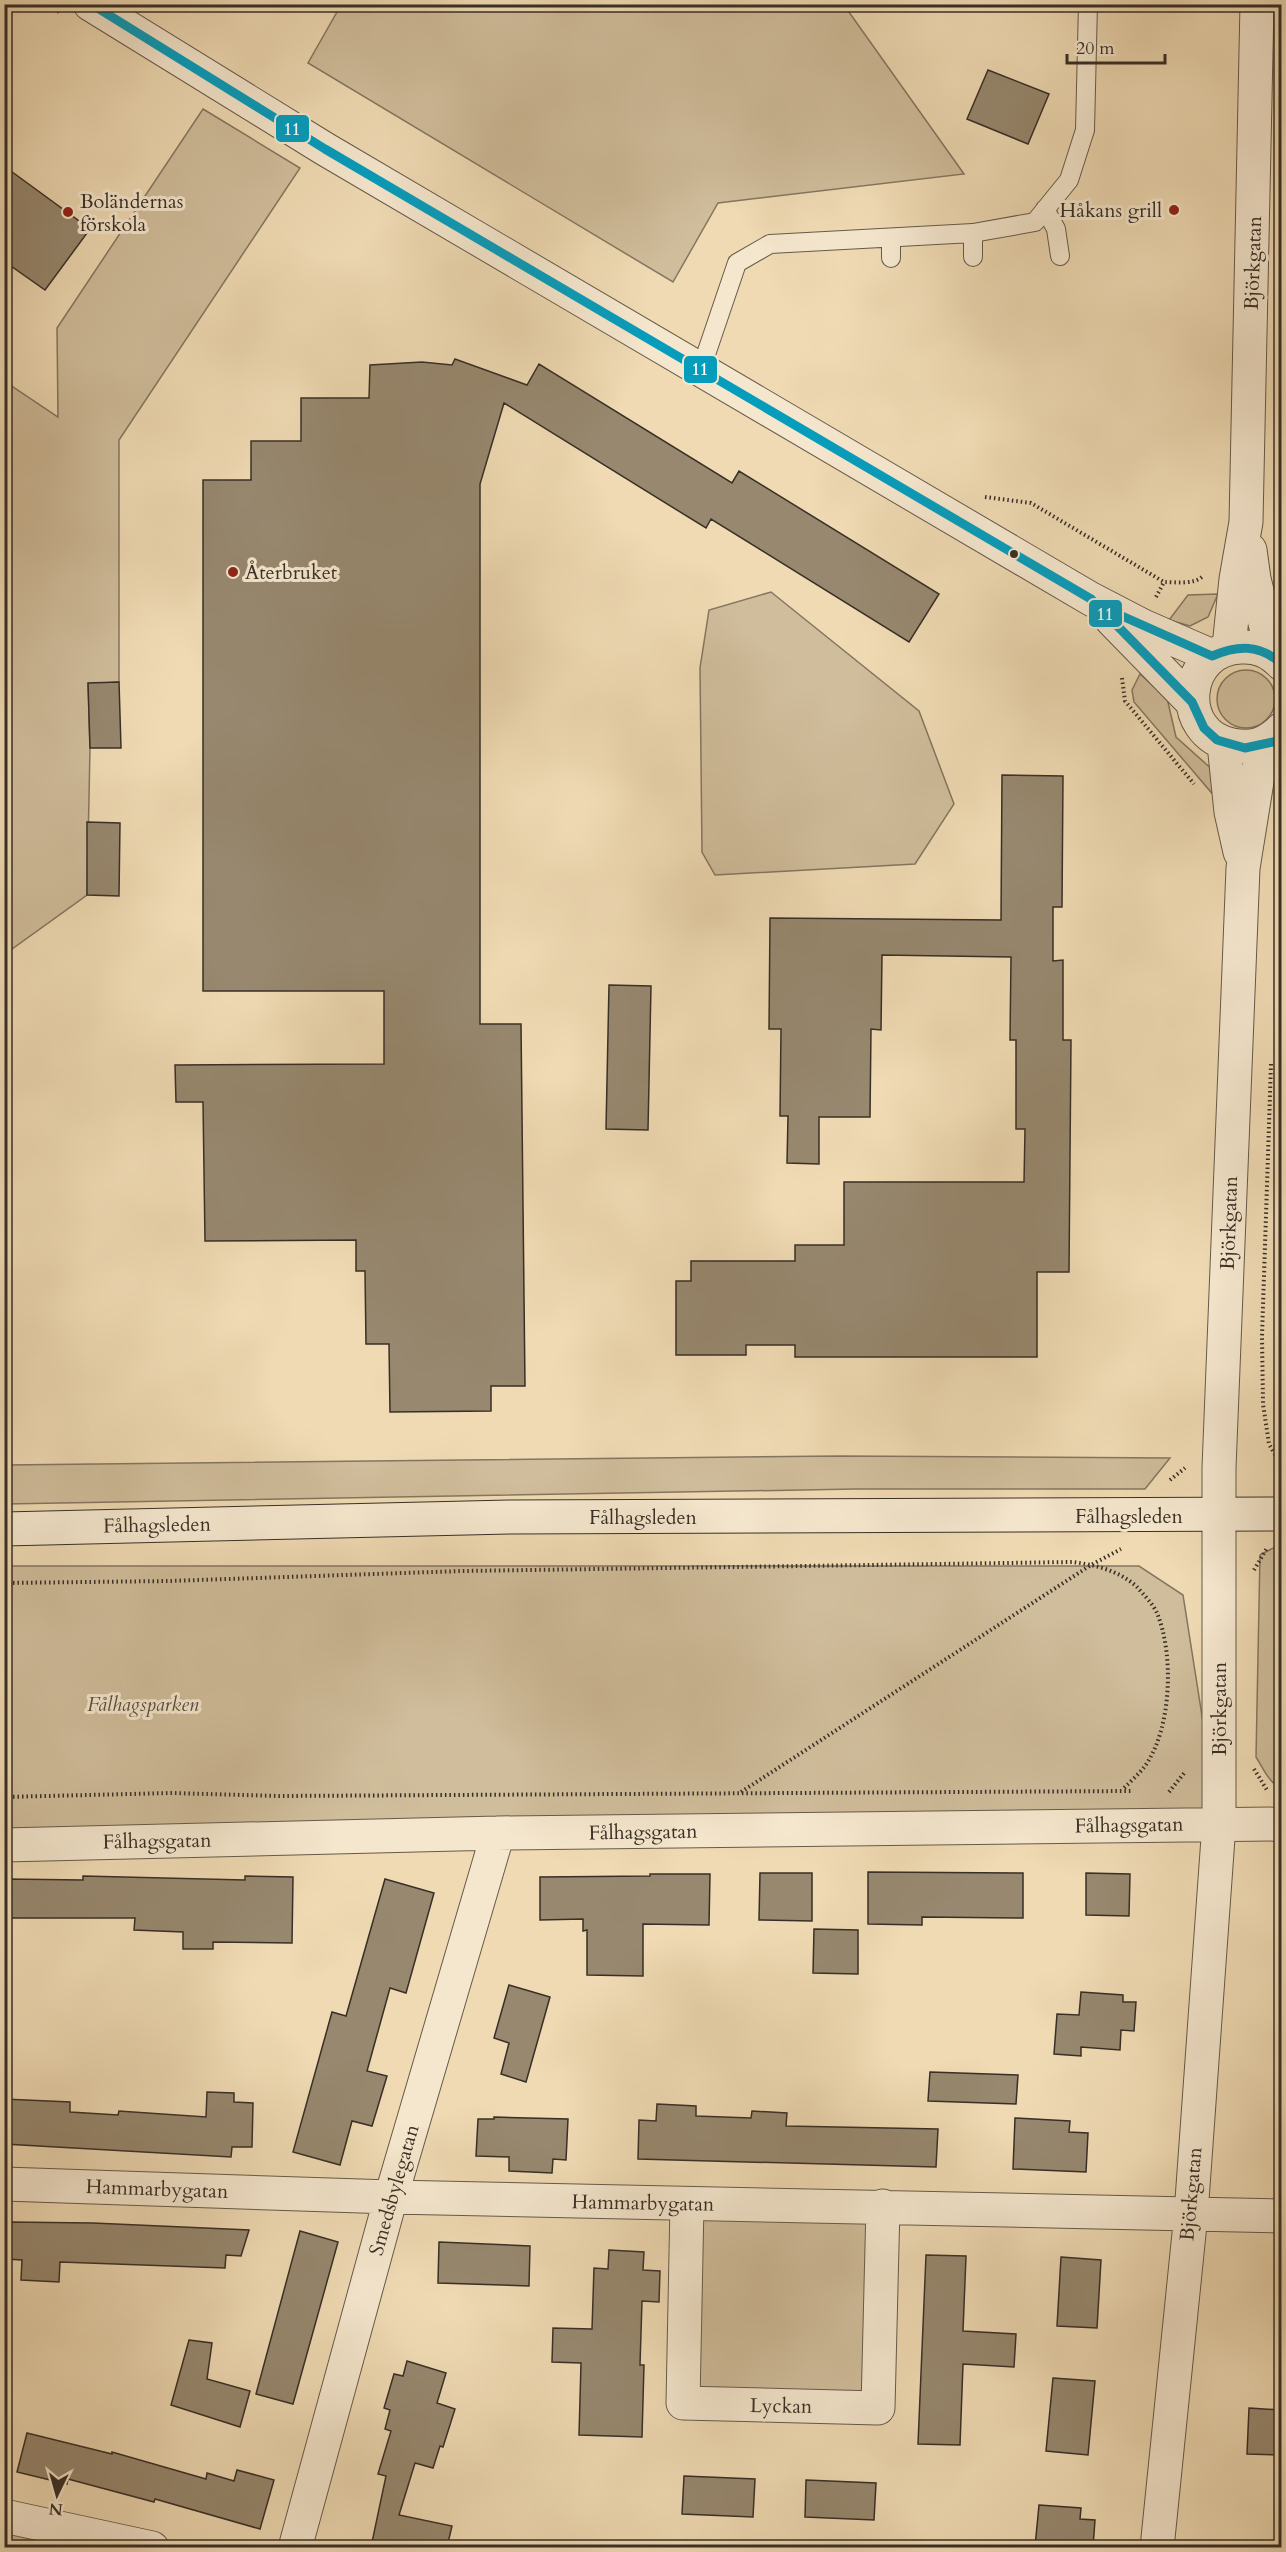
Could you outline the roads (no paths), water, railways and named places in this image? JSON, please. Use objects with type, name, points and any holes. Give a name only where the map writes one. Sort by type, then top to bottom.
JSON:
[{"type":"street","points":[[90,4],[315,142],[1091,599],[1143,626],[1221,651],[1254,646],[1277,659]]},
{"type":"street","name":"Björkgatan","points":[[1221,651],[1246,522],[1269,129],[1257,4]]},
{"type":"street","name":"Björkgatan","points":[[1246,522],[1254,579],[1277,659]]},
{"type":"street","points":[[1091,599],[1192,702]]},
{"type":"street","points":[[1221,651],[1201,667],[1193,683],[1192,702],[1197,719],[1203,728],[1224,744],[1246,748],[1274,738]]},
{"type":"street","name":"Björkgatan","points":[[1157,2547],[1191,2214],[1219,1824],[1219,1468],[1244,868],[1274,738]]},
{"type":"street","name":"Björkgatan","points":[[1224,744],[1231,812],[1244,868]]},
{"type":"street","name":"Fålhagsleden","points":[[4,1529],[509,1517],[1281,1514]]},
{"type":"street","name":"Fålhagsgatan","points":[[4,1845],[498,1833],[1274,1824]]},
{"type":"street","name":"Smedsbylegatan","points":[[295,2547],[391,2197],[498,1833]]},
{"type":"street","name":"Hammarbygatan","points":[[4,2184],[391,2197],[1281,2216]]},
{"type":"street","name":"Lyckan","points":[[687,2204],[683,2403],[878,2408],[883,2206]]},
{"type":"street","points":[[4,2516],[152,2547]]},
{"type":"lane","points":[[701,369],[737,263],[770,244],[811,250],[891,239],[972,233],[1035,222],[1069,180],[1085,130],[1088,4]]},
{"type":"lane","points":[[1046,209],[1056,229],[1060,256]]},
{"type":"lane","points":[[972,233],[973,257]]},
{"type":"lane","points":[[891,239],[891,258]]},
{"type":"place","name":"Håkans grill","points":[[1174,210]]},
{"type":"place","name":"Boländernas förskola","points":[[68,212]]},
{"type":"place","name":"Återbruket","points":[[233,572]]},
{"type":"park label","name":"Fålhagsparken","points":[[143,1704]]}]
